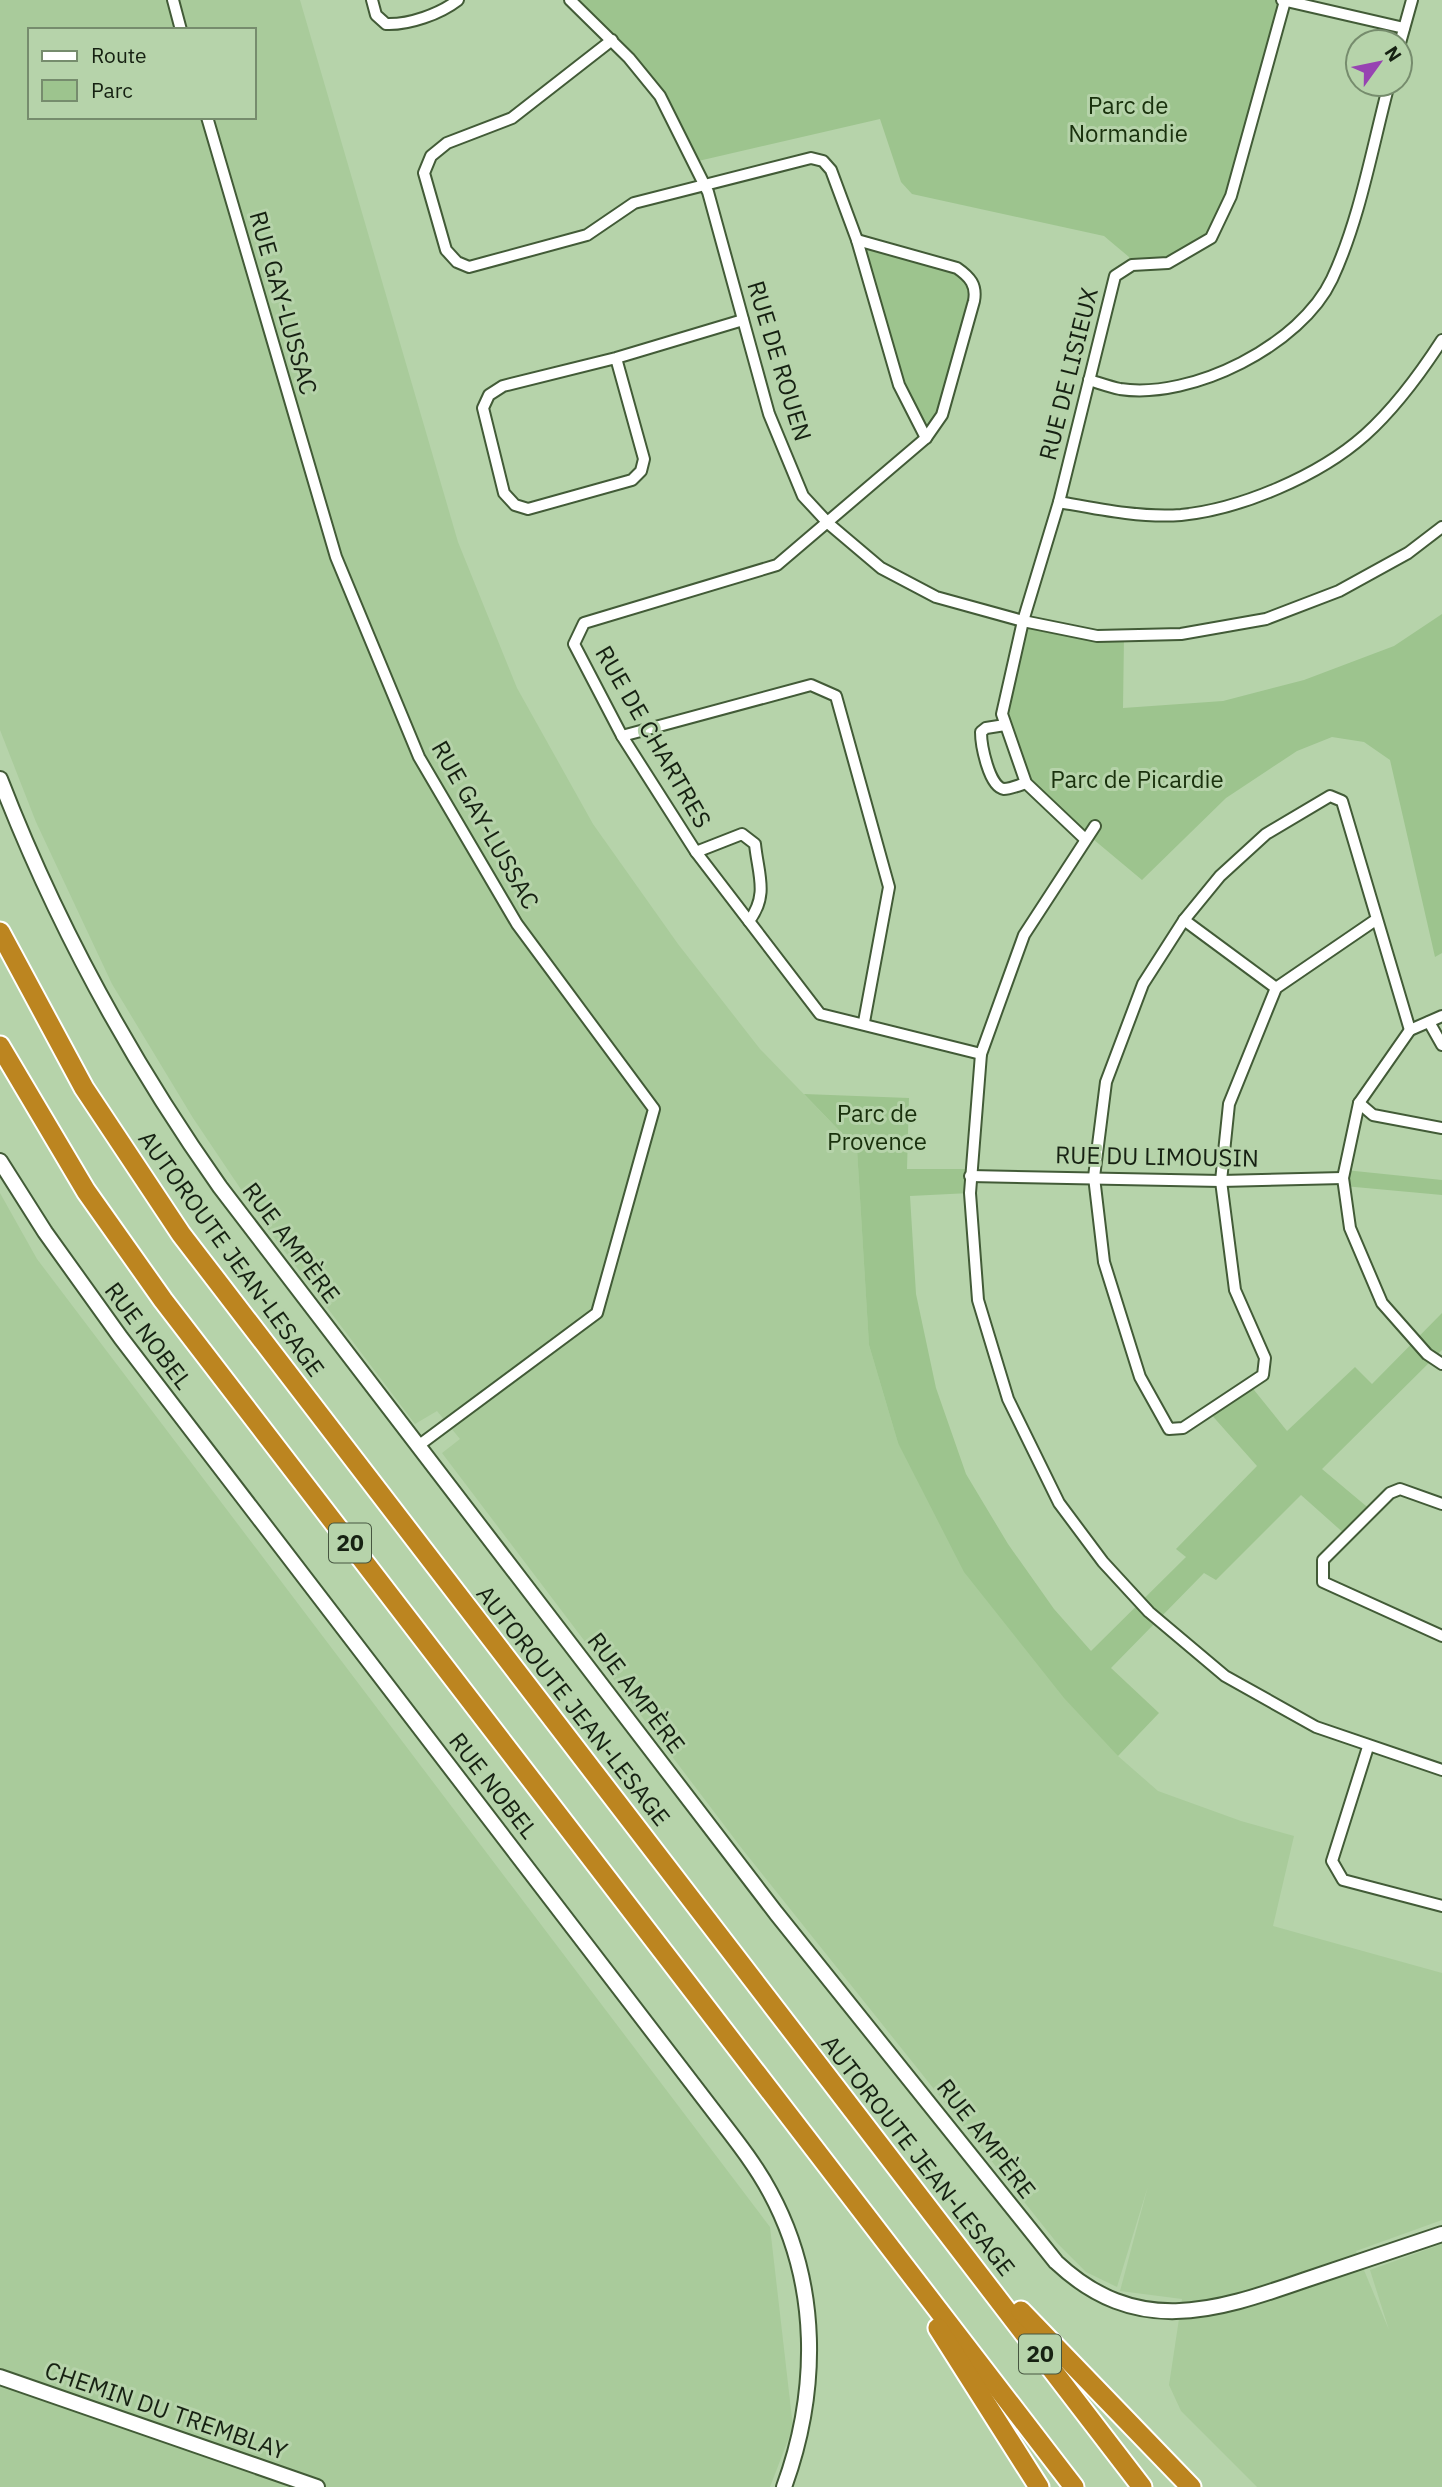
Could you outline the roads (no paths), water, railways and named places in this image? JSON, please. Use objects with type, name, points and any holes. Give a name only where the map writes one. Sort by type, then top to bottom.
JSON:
[{"type":"highway","name":"AUTOROUTE JEAN-LESAGE","points":[[0,932],[91,1100],[181,1234],[1142,2487]]},
{"type":"highway","name":"20","points":[[0,1046],[86,1191],[163,1300],[1074,2487]]},
{"type":"highway","points":[[937,2221],[1191,2487]]},
{"type":"highway","points":[[880,2235],[1039,2487]]},
{"type":"street","points":[[173,0],[180,28]]},
{"type":"street","points":[[372,0],[376,15],[386,24],[398,24],[447,8],[458,0]]},
{"type":"street","name":"RUE DE ROUEN","points":[[570,0],[612,40],[660,96],[705,186],[769,414],[803,496],[829,524],[881,568],[936,597],[1023,621],[1110,636],[1181,634],[1266,619],[1339,591],[1408,553],[1442,527]]},
{"type":"street","points":[[1283,1],[1404,28],[1412,0]]},
{"type":"street","name":"RUE DE LISIEUX","points":[[1005,725],[1002,715],[1023,621],[1059,502],[1115,276],[1132,265],[1168,262],[1211,239],[1231,196],[1283,1]]},
{"type":"street","points":[[612,40],[513,118],[447,143],[431,156],[424,173],[446,250],[457,262],[469,267],[587,235],[634,204],[811,158],[823,161],[831,170],[857,240],[899,385],[926,438]]},
{"type":"street","points":[[1089,380],[1121,389],[1181,386],[1242,365],[1295,326],[1331,281],[1350,229],[1385,98]]},
{"type":"street","name":"RUE GAY-LUSSAC","points":[[208,119],[336,557],[419,757],[517,923],[654,1109],[597,1313],[418,1446]]},
{"type":"street","name":"RUE DE CHARTRES","points":[[857,240],[957,268],[969,276],[976,291],[942,415],[926,438],[829,524],[777,565],[584,624],[575,644],[622,736],[696,852],[820,1013],[864,1022],[981,1054]]},
{"type":"street","points":[[616,358],[644,458],[641,471],[632,480],[528,509],[515,505],[504,494],[483,408],[489,395],[503,386],[616,358],[743,320]]},
{"type":"street","points":[[1059,502],[1109,511],[1180,514],[1241,501],[1303,477],[1364,436],[1416,380],[1442,341]]},
{"type":"street","points":[[622,736],[811,685],[836,696],[889,887],[864,1022]]},
{"type":"street","points":[[1026,783],[1004,789],[997,786],[981,746],[981,732],[986,728],[1005,725],[1026,783],[1085,839]]},
{"type":"street","name":"RUE AMPÈRE","points":[[0,779],[72,944],[151,1083],[233,1205],[790,1931],[1045,2250],[1075,2278],[1097,2292],[1129,2306],[1162,2312],[1197,2312],[1233,2304],[1442,2234]]},
{"type":"street","points":[[1377,919],[1276,988],[1229,1104],[1221,1181],[1234,1290],[1265,1358],[1263,1375],[1183,1428],[1169,1429],[1140,1377],[1104,1262],[1094,1177],[1106,1082],[1143,984],[1184,920],[1220,876],[1266,834],[1330,796],[1342,801],[1410,1030]]},
{"type":"street","points":[[1095,826],[1024,935],[981,1054],[971,1176],[978,1300],[1008,1399],[1059,1503],[1103,1562],[1149,1612],[1225,1676],[1315,1727],[1367,1747],[1442,1770]]},
{"type":"street","name":"RUE DE CHARTRES","points":[[696,852],[742,834],[755,844],[762,890],[759,908],[749,921]]},
{"type":"street","points":[[1184,920],[1276,988]]},
{"type":"street","points":[[1442,1016],[1410,1030],[1359,1103],[1343,1178],[1350,1228],[1382,1303],[1427,1354],[1442,1364]]},
{"type":"street","points":[[1429,1021],[1442,1045]]},
{"type":"street","points":[[1359,1103],[1373,1115],[1442,1128]]},
{"type":"street","name":"RUE NOBEL","points":[[0,1161],[45,1232],[121,1338],[699,2091],[764,2180],[792,2242],[803,2285],[808,2325],[807,2403],[801,2436],[784,2487]]},
{"type":"street","name":"RUE DU LIMOUSIN","points":[[971,1176],[1221,1181],[1343,1178]]},
{"type":"street","points":[[1442,1504],[1400,1489],[1390,1493],[1323,1560],[1323,1583],[1442,1636]]},
{"type":"street","points":[[1367,1747],[1332,1861],[1343,1880],[1442,1906]]},
{"type":"street","name":"CHEMIN DU TREMBLAY","points":[[0,2377],[317,2487]]},
{"type":"park label","name":"Parc de Normandie","points":[[1128,120]]},
{"type":"park label","name":"Parc de Picardie","points":[[1137,780]]},
{"type":"park label","name":"Parc de Provence","points":[[877,1128]]}]
